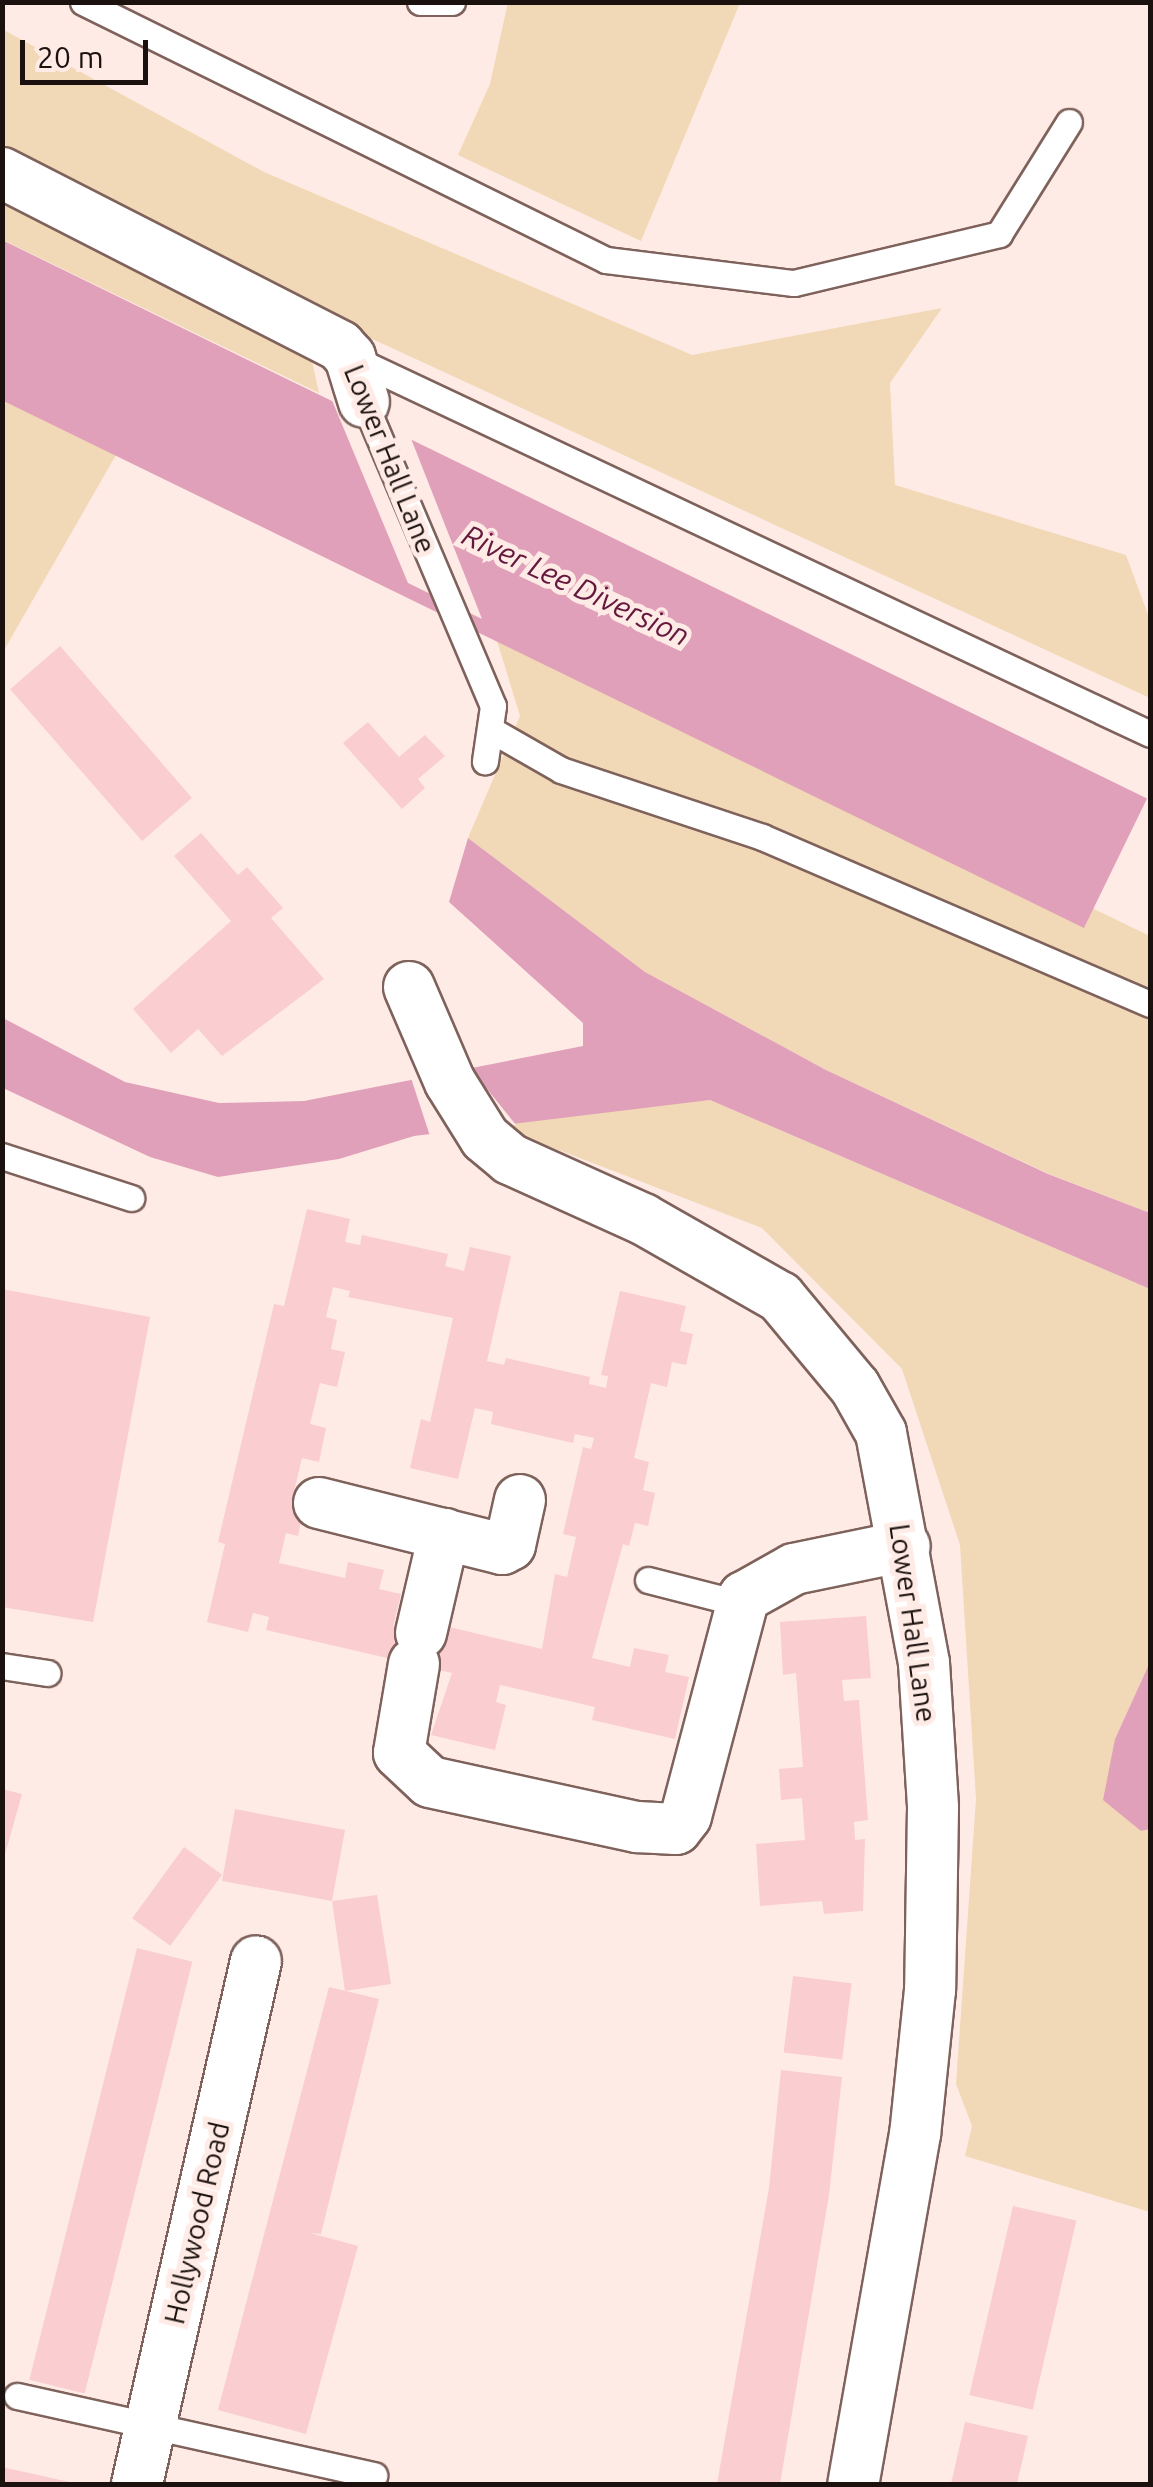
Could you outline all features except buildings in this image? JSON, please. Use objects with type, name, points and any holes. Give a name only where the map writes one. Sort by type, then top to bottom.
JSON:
[{"type":"street","name":"Lower Hall Lane","points":[[2,174],[340,346],[357,380]]},
{"type":"street","name":"Lower Hall Lane","points":[[408,987],[442,1066],[485,1138],[510,1160],[643,1219],[780,1297],[855,1387],[881,1433],[905,1546],[932,1767],[930,1990],[916,2134],[853,2484]]},
{"type":"street","points":[[320,1503],[502,1549],[510,1545],[520,1500]]},
{"type":"street","points":[[444,1534],[417,1649],[399,1753],[430,1782],[663,1832],[686,1816],[742,1604],[766,1579],[794,1568],[905,1546]]},
{"type":"street","name":"Hollywood Road","points":[[138,2484],[256,1961]]},
{"type":"lane","points":[[83,2],[606,260],[794,283],[999,234],[1069,122]]},
{"type":"lane","points":[[420,2],[452,2]]},
{"type":"lane","points":[[357,380],[1150,734]]},
{"type":"lane","name":"Lower Hall Lane","points":[[357,380],[493,706],[493,731],[485,761]]},
{"type":"lane","points":[[493,731],[562,770],[762,837],[1150,1004]]},
{"type":"lane","points":[[2,1156],[131,1198]]},
{"type":"lane","points":[[648,1580],[742,1604]]},
{"type":"lane","points":[[2,1666],[46,1674]]},
{"type":"lane","points":[[17,2396],[150,2429],[216,2436],[374,2475]]},
{"type":"shaded area","points":[[508,2],[740,3],[641,241],[458,155],[490,84]]},
{"type":"shaded area","points":[[2,29],[264,172],[692,355],[942,308],[890,383],[895,485],[1126,555],[1150,620],[1150,698],[355,331],[3,147]]},
{"type":"shaded area","points":[[2,201],[155,269],[312,361],[319,393],[3,240]]},
{"type":"shaded area","points":[[3,384],[124,441],[3,652]]},
{"type":"shaded area","points":[[490,618],[1150,936],[1150,1213],[1049,1174],[826,1070],[645,972],[468,838],[520,716]]},
{"type":"shaded area","points":[[710,1100],[1150,1289],[1150,1662],[1115,1739],[1141,1831],[1150,1829],[1150,2212],[965,2156],[972,2126],[956,2084],[976,1799],[960,1545],[902,1369],[762,1228],[499,1127],[569,1112]]},
{"type":"water","name":"River Lee Diversion","points":[[2,240],[1147,798],[1084,928],[2,400]]},
{"type":"water","points":[[468,838],[645,972],[826,1070],[1048,1174],[1150,1213],[1150,1289],[710,1100],[414,1136],[339,1159],[218,1177],[150,1157],[3,1088],[3,1018],[125,1082],[219,1103],[304,1101],[583,1046],[583,1023],[449,902]]},
{"type":"water","points":[[1150,1662],[1150,1829],[1141,1831],[1103,1800],[1115,1739]]},
{"type":"pier","points":[[329,393],[408,431],[482,619],[408,583]]},
{"type":"pier","points":[[466,1063],[516,1125],[431,1139],[410,1075]]}]
